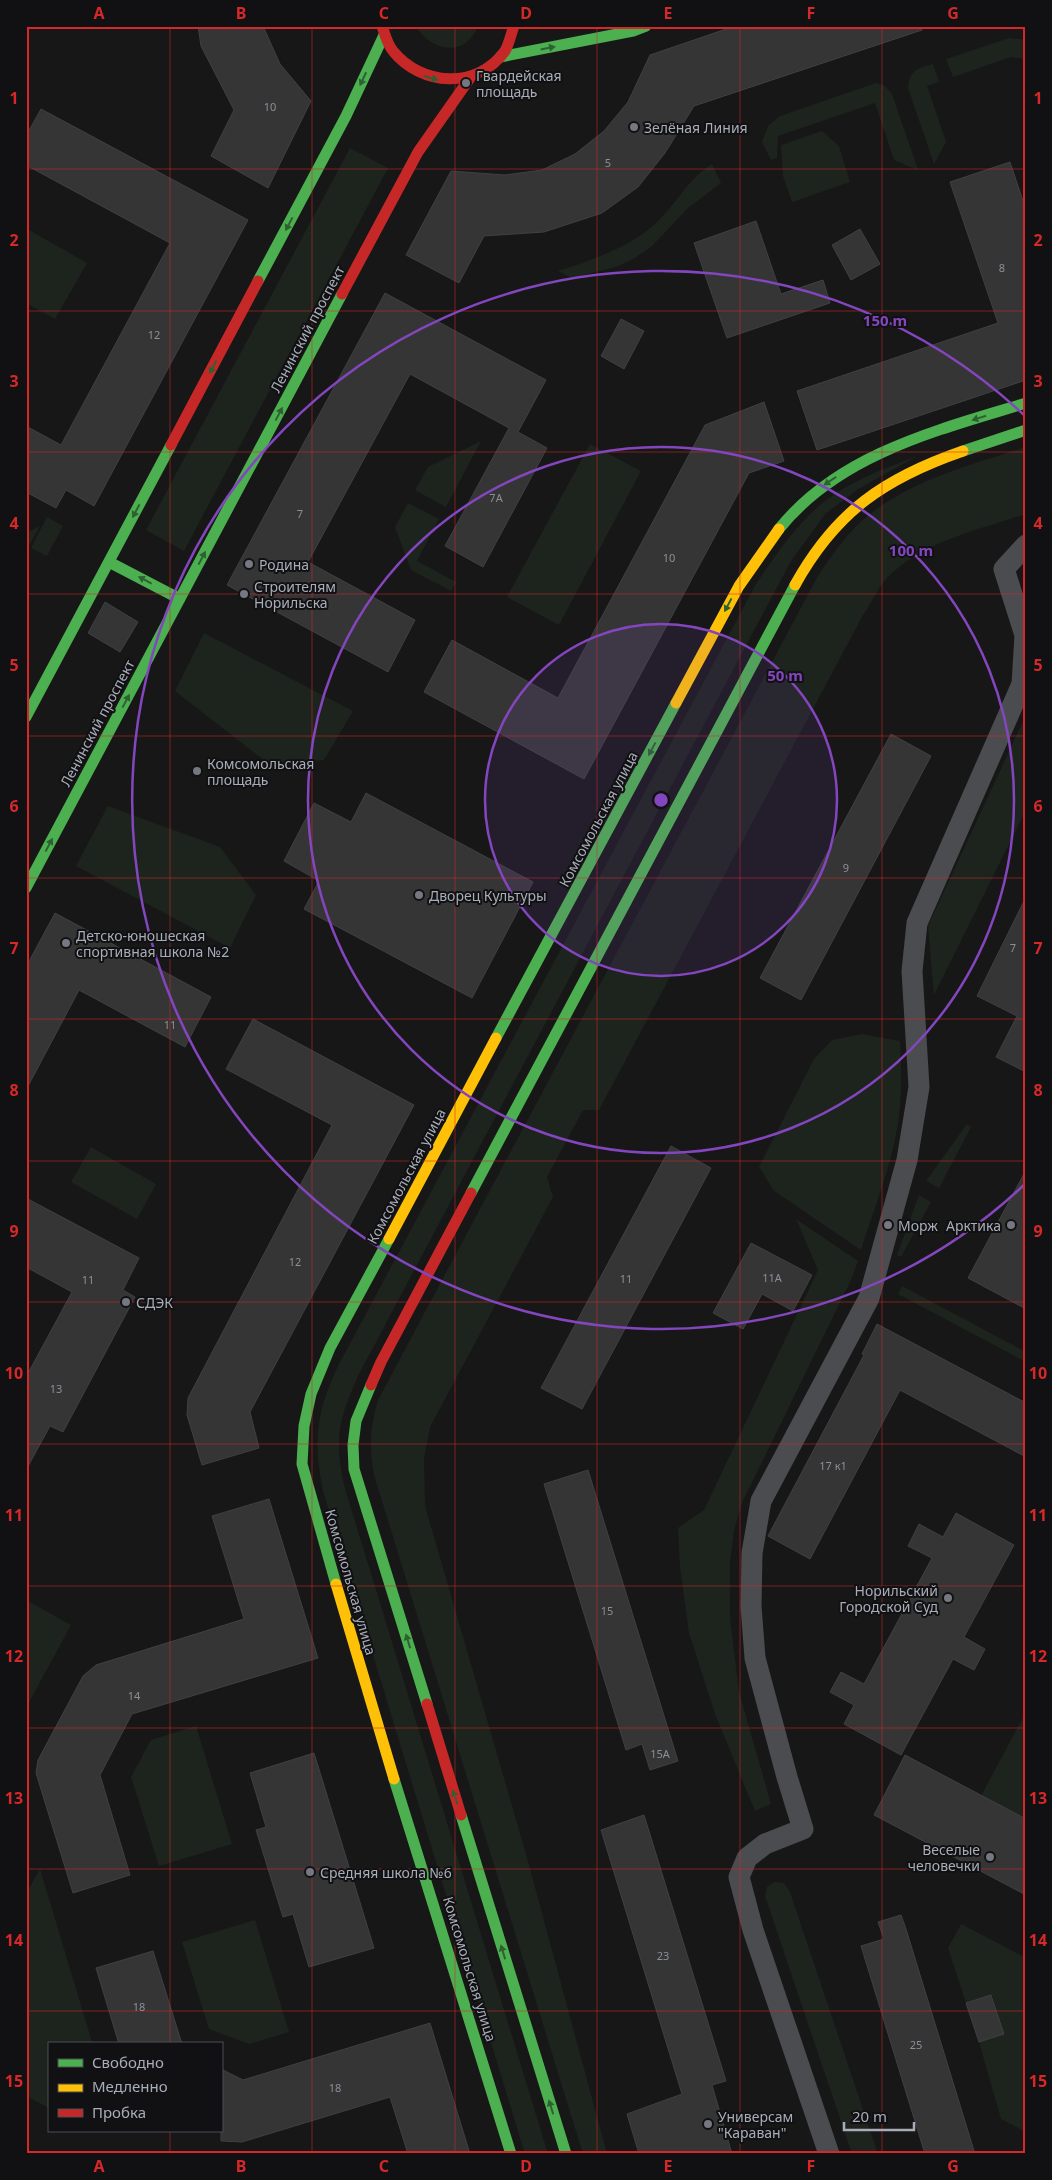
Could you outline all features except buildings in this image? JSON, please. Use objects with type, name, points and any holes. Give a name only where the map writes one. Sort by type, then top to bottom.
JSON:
[{"type":"street","points":[[383,31],[397,57],[417,74],[443,81],[470,78],[483,72],[500,57],[512,35],[514,26]]},
{"type":"street","points":[[500,57],[633,31],[646,26]]},
{"type":"street","points":[[26,717],[346,116],[383,31]]},
{"type":"street","name":"Ленинский проспект","points":[[26,888],[37,860],[180,599],[418,152],[470,78]]},
{"type":"street","name":"Комсомольская улица","points":[[511,2154],[359,1666],[306,1480],[302,1464],[304,1426],[311,1394],[340,1331],[739,586],[765,544],[794,511],[816,491],[839,475],[875,457],[941,430],[1026,403]]},
{"type":"street","points":[[566,2154],[354,1469],[353,1445],[356,1421],[381,1362],[793,591],[820,547],[847,514],[869,497],[892,483],[921,467],[951,455],[1026,430]]},
{"type":"street","points":[[829,2154],[753,1930],[739,1877],[747,1858],[765,1844],[803,1829],[786,1777],[755,1658],[751,1606],[752,1553],[762,1501],[868,1298],[907,1160],[920,1087],[912,971],[916,923],[1022,684],[1025,635],[1004,569],[1026,545]]},
{"type":"street","points":[[109,562],[180,599]]},
{"type":"shaded area","points":[[416,26],[478,26],[473,36],[465,43],[457,47],[448,48],[430,41],[422,35]]},
{"type":"shaded area","points":[[1009,38],[1026,40],[1026,59],[1011,57],[953,77],[946,59]]},
{"type":"shaded area","points":[[933,64],[939,82],[927,86],[946,142],[934,164],[908,88],[910,77],[915,71]]},
{"type":"shaded area","points":[[876,83],[885,86],[892,94],[918,170],[894,160],[875,103],[778,136],[777,158],[771,160],[762,142],[768,126],[780,116]]},
{"type":"shaded area","points":[[822,131],[839,146],[850,182],[792,202],[783,176],[781,145]]},
{"type":"shaded area","points":[[350,148],[388,168],[184,551],[146,530]]},
{"type":"shaded area","points":[[712,164],[721,183],[688,208],[652,246],[635,258],[616,267],[571,278],[558,271],[612,251],[650,229],[690,183]]},
{"type":"shaded area","points":[[29,230],[87,263],[55,319],[26,303],[26,234]]},
{"type":"shaded area","points":[[481,441],[446,507],[415,490],[428,467]]},
{"type":"shaded area","points":[[590,444],[641,471],[559,625],[507,597]]},
{"type":"shaded area","points":[[1026,447],[1026,514],[952,538],[917,555],[886,579],[863,615],[599,1110],[583,1110],[547,1177],[553,1197],[430,1427],[424,1459],[425,1506],[526,1854],[607,2154],[583,2154],[374,1475],[371,1437],[375,1410],[378,1400],[819,574],[854,528],[886,502],[944,474]]},
{"type":"shaded area","points":[[919,455],[860,488],[826,513],[791,561],[359,1374],[347,1403],[340,1428],[339,1453],[344,1485],[548,2154],[525,2154],[323,1491],[318,1456],[318,1427],[321,1412],[338,1366],[756,584],[799,525],[820,505],[852,484]]},
{"type":"shaded area","points":[[408,503],[439,519],[417,561],[456,582],[451,591],[411,570],[395,527]]},
{"type":"shaded area","points":[[47,517],[63,526],[47,556],[31,548]]},
{"type":"shaded area","points":[[40,526],[26,551],[26,533]]},
{"type":"shaded area","points":[[204,633],[353,711],[324,760],[270,765],[175,691]]},
{"type":"shaded area","points":[[1026,715],[1026,810],[934,995],[928,926]]},
{"type":"shaded area","points":[[108,806],[220,847],[256,895],[230,948],[76,866]]},
{"type":"shaded area","points":[[862,1034],[900,1041],[901,1082],[898,1124],[890,1161],[861,1250],[774,1191],[759,1167],[814,1059],[832,1040]]},
{"type":"shaded area","points":[[967,1124],[971,1127],[939,1188],[926,1181]]},
{"type":"shaded area","points":[[91,1147],[156,1184],[137,1219],[71,1182]]},
{"type":"shaded area","points":[[919,1195],[931,1202],[901,1257],[897,1255]]},
{"type":"shaded area","points":[[796,1219],[858,1261],[851,1280],[742,1503],[734,1530],[730,1561],[730,1619],[739,1692],[771,1804],[755,1811],[715,1714],[689,1633],[680,1567],[678,1528],[704,1510],[818,1270]]},
{"type":"shaded area","points":[[902,1286],[1026,1352],[1026,1362],[898,1294]]},
{"type":"shaded area","points":[[26,1600],[71,1625],[26,1708]]},
{"type":"shaded area","points":[[1026,1712],[1026,1819],[981,1796]]},
{"type":"shaded area","points":[[196,1726],[232,1844],[159,1866],[131,1777],[151,1740]]},
{"type":"shaded area","points":[[40,1869],[92,2042],[48,2042],[48,2107],[26,2096],[26,1894]]},
{"type":"shaded area","points":[[774,1882],[784,1883],[790,1892],[878,2154],[852,2154],[765,1896],[767,1887]]},
{"type":"shaded area","points":[[255,1920],[289,2032],[249,2044],[209,2029],[182,1942]]},
{"type":"shaded area","points":[[961,1924],[1026,1958],[1026,2061],[1024,2065],[1026,2068],[1026,2132],[1001,2119],[979,2042],[1004,2034],[992,1995],[966,2003],[948,1948]]},
{"type":"traffic: fast","points":[[500,57],[633,31],[646,26]]},
{"type":"traffic: fast","points":[[258,281],[346,116],[384,35]]},
{"type":"traffic: fast","points":[[26,888],[342,294]]},
{"type":"traffic: fast","points":[[779,529],[803,503],[831,481],[860,463],[925,435],[1026,403]]},
{"type":"traffic: fast","points":[[963,451],[1026,430]]},
{"type":"traffic: fast","points":[[26,717],[171,445]]},
{"type":"traffic: fast","points":[[109,562],[180,599]]},
{"type":"traffic: fast","points":[[471,1193],[795,585]]},
{"type":"traffic: fast","points":[[496,1038],[676,703]]},
{"type":"traffic: fast","points":[[336,1584],[302,1464],[304,1426],[311,1394],[330,1348],[389,1239]]},
{"type":"traffic: fast","points":[[371,1385],[356,1421],[353,1445],[354,1469],[427,1704]]},
{"type":"traffic: fast","points":[[394,1779],[511,2154]]},
{"type":"traffic: fast","points":[[461,1815],[566,2154]]},
{"type":"traffic: slow","points":[[795,585],[811,559],[828,537],[865,500],[910,473],[963,451]]},
{"type":"traffic: slow","points":[[676,703],[739,586],[779,529]]},
{"type":"traffic: slow","points":[[389,1239],[496,1038]]},
{"type":"traffic: slow","points":[[336,1584],[394,1779]]},
{"type":"traffic: jam","points":[[382,26],[391,48],[405,63],[433,77],[449,79],[465,77],[480,72],[493,64],[505,51],[514,26]]},
{"type":"traffic: jam","points":[[342,294],[418,152],[470,78]]},
{"type":"traffic: jam","points":[[171,445],[258,281]]},
{"type":"traffic: jam","points":[[371,1385],[381,1362],[471,1193]]},
{"type":"traffic: jam","points":[[427,1704],[461,1815]]},
{"type":"place","name":"Гвардейская площадь","points":[[466,83]]},
{"type":"place","name":"Зелёная Линия","points":[[634,127]]},
{"type":"place","name":"Родина","points":[[249,564]]},
{"type":"place","name":"Строителям Норильска","points":[[244,594]]},
{"type":"place","name":"Комсомольская площадь","points":[[197,771]]},
{"type":"place","name":"Дворец Культуры","points":[[419,895]]},
{"type":"place","name":"Детско-юношеская спортивная школа №2","points":[[66,943]]},
{"type":"place","name":"Морж","points":[[888,1225]]},
{"type":"place","name":"Арктика","points":[[1011,1225]]},
{"type":"place","name":"СДЭК","points":[[126,1302]]},
{"type":"place","name":"Норильский Городской Суд","points":[[948,1598]]},
{"type":"place","name":"Веселые человечки","points":[[990,1857]]},
{"type":"place","name":"Средняя школа №6","points":[[310,1872]]},
{"type":"place","name":"Универсам \"Караван\"","points":[[708,2124]]}]
